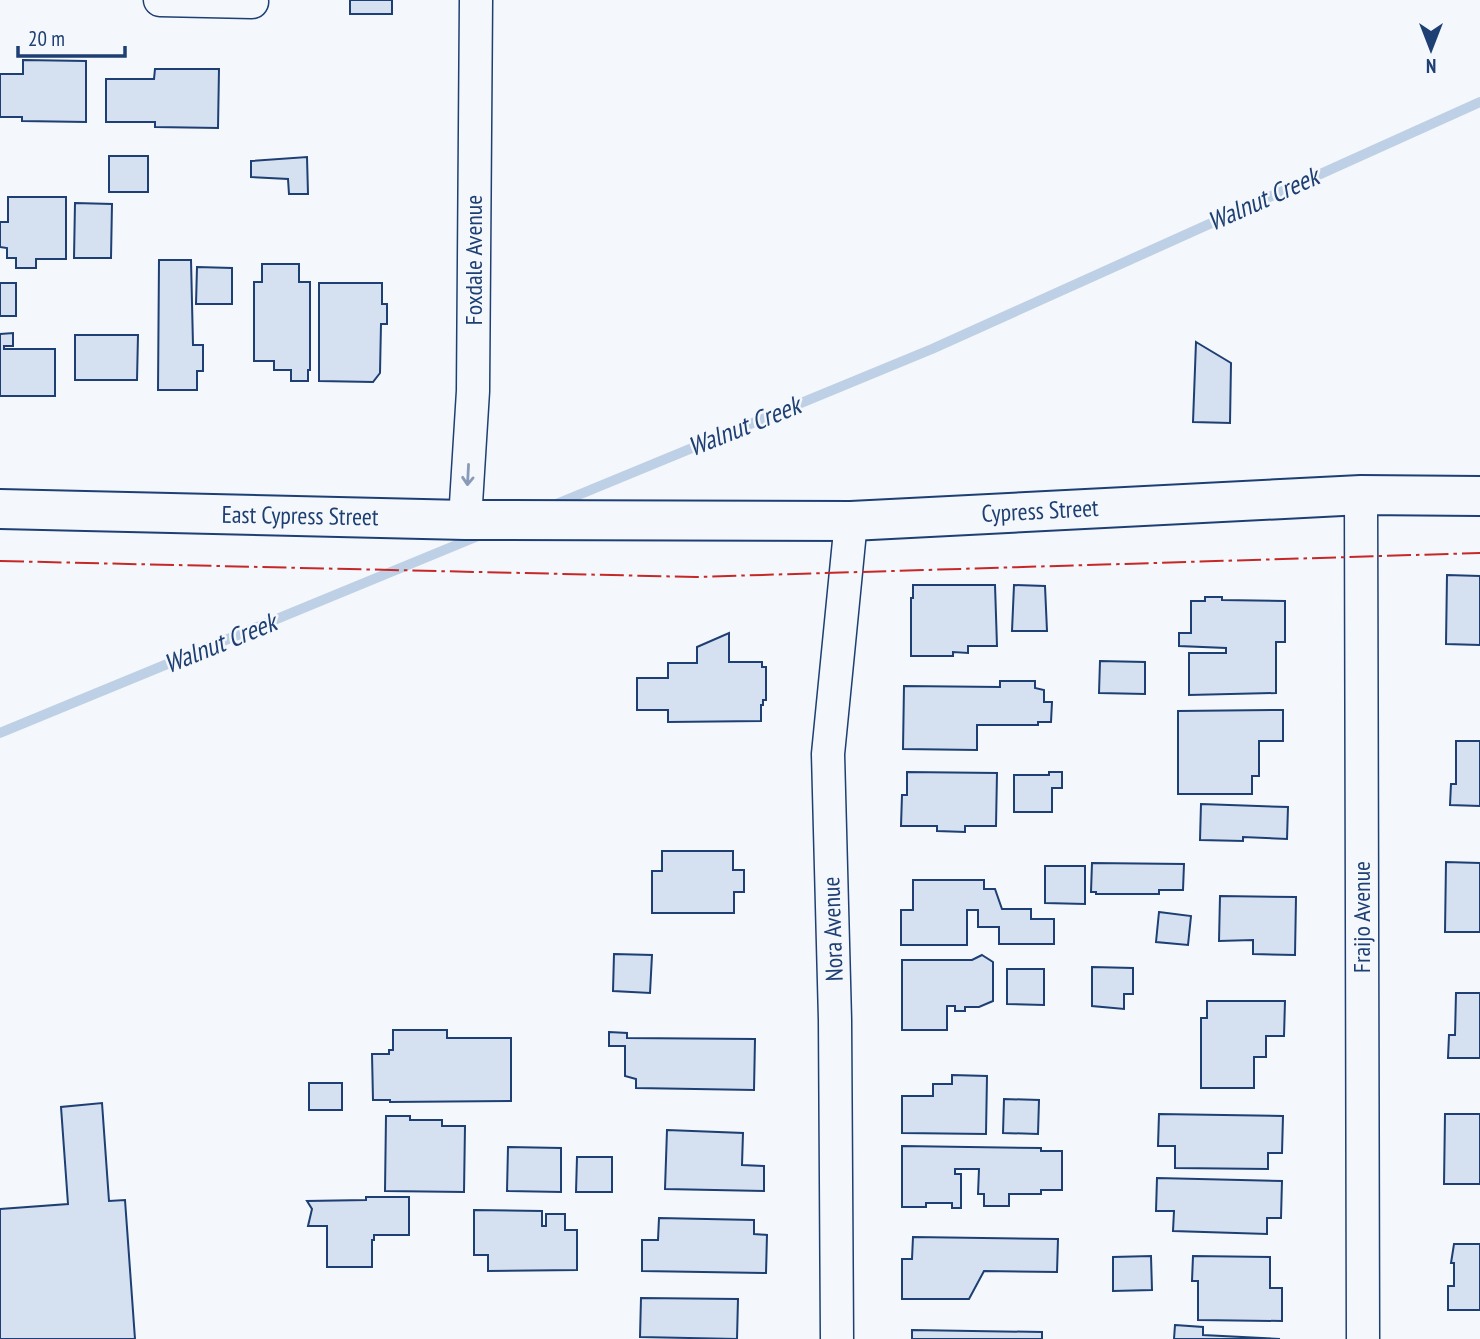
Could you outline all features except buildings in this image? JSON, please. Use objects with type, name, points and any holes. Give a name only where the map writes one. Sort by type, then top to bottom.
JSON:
[{"type":"street","points":[[160,0],[252,2]]},
{"type":"street","name":"Foxdale Avenue","points":[[466,515],[473,391],[476,0]]},
{"type":"street","name":"Cypress Street","points":[[601,520],[850,521],[1361,495],[1480,496]]},
{"type":"street","name":"Fraijo Avenue","points":[[1361,495],[1363,1339]]},
{"type":"street","name":"East Cypress Street","points":[[0,509],[422,519],[466,515],[601,520]]},
{"type":"street","name":"Nora Avenue","points":[[837,1339],[835,1020],[828,754],[850,521]]},
{"type":"waterway","name":"Walnut Creek","points":[[549,507],[932,349],[1480,102]]},
{"type":"waterway","name":"Walnut Creek","points":[[0,733],[483,534]]},
{"type":"power","points":[[0,561],[696,577],[1480,553]]}]
